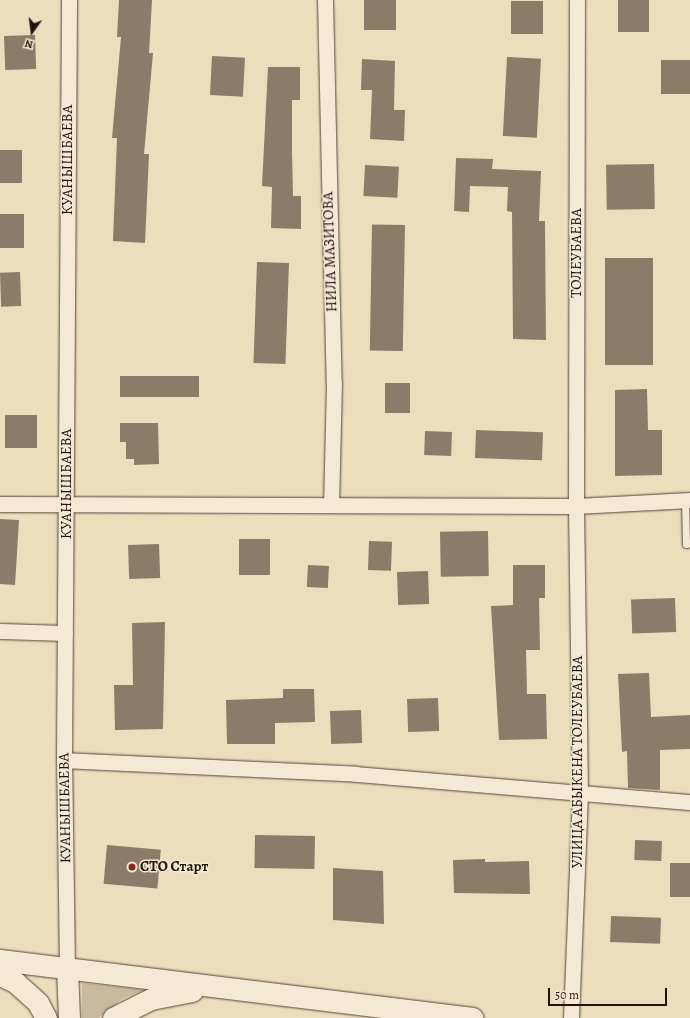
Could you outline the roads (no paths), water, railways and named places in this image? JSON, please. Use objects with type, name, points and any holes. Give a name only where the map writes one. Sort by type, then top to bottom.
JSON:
[{"type":"main road","points":[[0,960],[210,988],[472,1018]]},
{"type":"main road","points":[[67,968],[69,1018]]},
{"type":"main road","points":[[0,975],[15,982],[38,1003],[46,1018]]},
{"type":"main road","points":[[113,1018],[151,999],[210,988]]},
{"type":"street","name":"КУАНЫШБАЕВА","points":[[67,968],[64,760],[67,504],[69,0]]},
{"type":"street","name":"НИЛА МАЗИТОВА","points":[[325,0],[334,383],[331,503]]},
{"type":"street","name":"ТОЛЕУБАЕВА","points":[[576,506],[577,0]]},
{"type":"street","points":[[0,504],[331,503],[576,506],[687,500]]},
{"type":"street","name":"УЛИЦА АБЫКЕНА ТОЛЕУБАЕВА","points":[[571,1018],[580,792],[576,506]]},
{"type":"street","points":[[0,631],[65,633]]},
{"type":"street","points":[[64,760],[356,774],[690,802]]},
{"type":"lane","points":[[687,500],[686,544],[690,544]]},
{"type":"place","name":"СТО Старт","points":[[132,867]]}]
